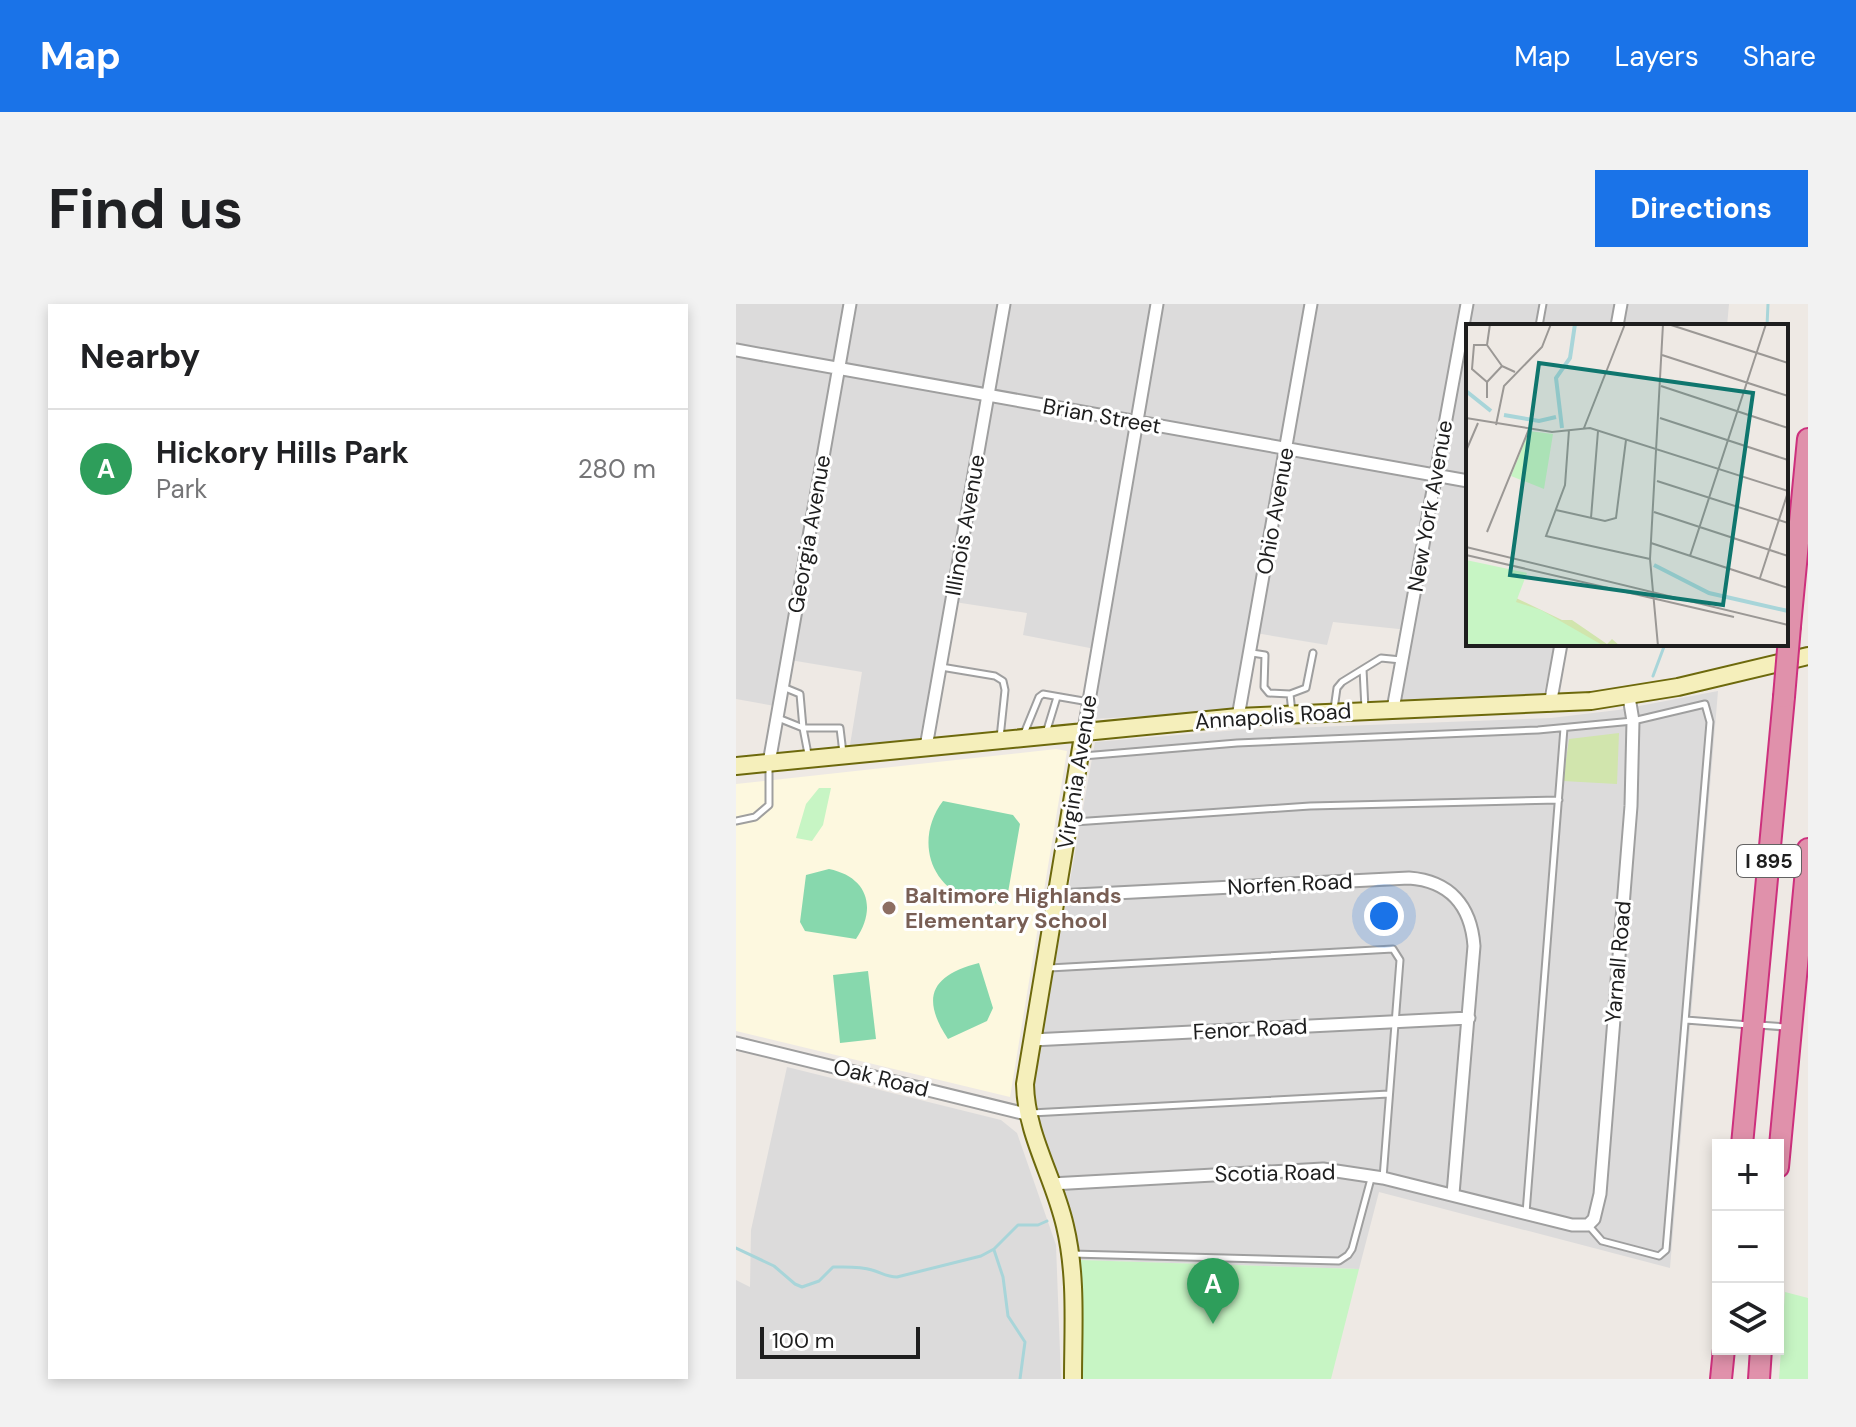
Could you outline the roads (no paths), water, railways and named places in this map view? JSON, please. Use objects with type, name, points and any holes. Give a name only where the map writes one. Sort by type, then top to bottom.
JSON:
[{"type":"highway","name":"I 895","points":[[1743,1139],[1808,439]]},
{"type":"highway","name":"I 895","points":[[1781,1139],[1808,849]]},
{"type":"highway","points":[[1721,1379],[1723,1355]]},
{"type":"highway","points":[[1759,1379],[1761,1355]]},
{"type":"highway","points":[[1770,1379],[1772,1355]]},
{"type":"main road","name":"Annapolis Road","points":[[736,766],[1238,717],[1550,705],[1629,697],[1808,656]]},
{"type":"main road","name":"Virginia Avenue","points":[[1073,1379],[1071,1254],[1065,1223],[1026,1114],[1025,1076],[1084,730]]},
{"type":"street","name":"Georgia Avenue","points":[[769,763],[850,304]]},
{"type":"street","name":"Illinois Avenue","points":[[926,747],[1004,304]]},
{"type":"street","name":"Virginia Avenue","points":[[1084,730],[1157,304]]},
{"type":"street","name":"Ohio Avenue","points":[[1238,717],[1311,304]]},
{"type":"street","name":"New York Avenue","points":[[1393,709],[1467,304]]},
{"type":"street","points":[[1617,324],[1621,304]]},
{"type":"street","name":"Brian Street","points":[[736,350],[1466,481]]},
{"type":"street","points":[[1550,705],[1561,646]]},
{"type":"street","name":"Yarnall Road","points":[[1588,1225],[1594,1219],[1600,1194],[1631,806],[1633,721],[1629,697]]},
{"type":"street","name":"Norfen Road","points":[[1056,896],[1424,879],[1451,891],[1469,915],[1474,946],[1453,1194]]},
{"type":"street","name":"Fenor Road","points":[[1032,1040],[1469,1018]]},
{"type":"street","name":"Oak Road","points":[[736,1043],[1026,1114]]},
{"type":"street","name":"Scotia Road","points":[[1051,1184],[1298,1169],[1378,1176],[1572,1225],[1588,1225]]},
{"type":"lane","points":[[1539,324],[1543,304]]},
{"type":"lane","points":[[1250,652],[1265,655],[1264,687],[1269,693],[1290,694],[1306,688],[1313,653]]},
{"type":"lane","points":[[1334,712],[1337,688],[1381,658],[1402,660]]},
{"type":"lane","points":[[940,667],[995,676],[1003,681],[1005,690],[1000,739]]},
{"type":"lane","points":[[1363,669],[1365,710]]},
{"type":"lane","points":[[782,686],[800,694],[809,759]]},
{"type":"lane","points":[[1022,737],[1043,694],[1089,702]]},
{"type":"lane","points":[[1290,694],[1292,714]]},
{"type":"lane","points":[[1046,734],[1057,697]]},
{"type":"lane","points":[[1081,756],[1237,743],[1564,728],[1633,721],[1705,704],[1710,722],[1666,1250],[1659,1256],[1602,1241],[1588,1225]]},
{"type":"lane","points":[[777,717],[803,728],[840,728],[843,755]]},
{"type":"lane","points":[[1526,1214],[1564,728]]},
{"type":"lane","points":[[736,821],[755,817],[769,805],[769,763]]},
{"type":"lane","points":[[1069,823],[1310,806],[1559,800]]},
{"type":"lane","points":[[1044,968],[1393,949],[1400,960],[1389,1094],[1378,1176],[1348,1255],[1339,1261],[1071,1254]]},
{"type":"lane","points":[[1686,1020],[1791,1028]]},
{"type":"lane","points":[[1026,1114],[1389,1094]]},
{"type":"waterway","points":[[1767,324],[1768,304]]},
{"type":"waterway","points":[[1653,676],[1664,646]]},
{"type":"waterway","points":[[736,1248],[774,1266],[802,1287],[819,1281],[833,1267],[863,1268],[897,1277],[981,1256],[994,1249],[1018,1225],[1038,1225],[1047,1221]]},
{"type":"waterway","points":[[994,1250],[1003,1277],[1008,1316],[1025,1342],[1020,1379]]},
{"type":"place","name":"Baltimore Highlands Elementary School","points":[[889,908]]},
{"type":"place","name":"Hickory Hills Park","points":[[1213,1324]]}]
